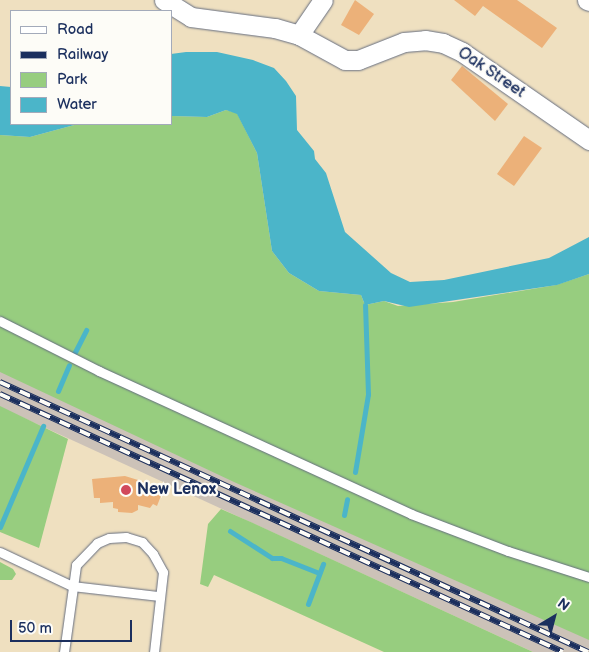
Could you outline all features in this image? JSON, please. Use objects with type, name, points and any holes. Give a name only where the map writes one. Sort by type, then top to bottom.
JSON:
[{"type":"street","name":"Oak Street","points":[[164,0],[190,17],[275,28],[299,35],[345,60],[358,60],[404,42],[425,40],[443,43],[462,52],[587,138]]},
{"type":"street","points":[[299,35],[323,0]]},
{"type":"lane","points":[[0,321],[98,372],[411,514],[508,551],[589,577]]},
{"type":"lane","points":[[64,652],[76,565],[83,555],[109,538],[126,537],[142,542],[154,554],[163,572],[154,652]]},
{"type":"lane","points":[[0,552],[72,586],[160,596]]},
{"type":"shaded area","points":[[0,359],[589,638],[589,652],[533,652],[0,407]]},
{"type":"green space","points":[[226,110],[237,113],[257,153],[272,251],[289,273],[319,291],[361,295],[365,305],[384,301],[398,306],[453,302],[556,285],[589,274],[589,640],[234,482],[0,372],[0,135],[30,137],[74,125],[172,125],[172,116],[207,117]]},
{"type":"green space","points":[[0,406],[68,439],[39,548],[0,532]]},
{"type":"green space","points":[[221,509],[533,652],[384,652],[214,575],[208,587],[200,584],[208,524]]},
{"type":"green space","points":[[0,562],[13,569],[16,574],[12,580],[0,580]]},
{"type":"water","points":[[217,52],[253,60],[274,68],[296,96],[297,130],[314,151],[315,159],[326,173],[345,232],[391,273],[410,282],[444,280],[549,258],[589,237],[589,274],[557,285],[409,307],[384,301],[365,305],[361,295],[319,291],[289,273],[272,251],[257,153],[237,114],[226,110],[207,117],[172,116],[172,54]]},
{"type":"water","points":[[0,86],[10,87],[10,125],[74,125],[30,137],[0,135]]},
{"type":"building","points":[[355,0],[374,14],[359,35],[341,25]]},
{"type":"building","points":[[454,0],[517,0],[557,28],[542,48],[483,6],[475,16]]},
{"type":"building","points":[[462,66],[508,104],[495,121],[451,80]]},
{"type":"building","points":[[524,136],[542,148],[514,186],[497,174]]},
{"type":"building","points":[[125,476],[164,488],[157,506],[153,504],[150,508],[138,505],[138,510],[132,513],[118,512],[118,509],[113,508],[113,502],[100,503],[100,498],[94,498],[92,479]]},
{"type":"waterway","points":[[355,472],[368,394],[365,305]]},
{"type":"waterway","points":[[74,354],[86,330]]},
{"type":"waterway","points":[[58,391],[69,365]]},
{"type":"waterway","points":[[0,527],[43,426]]},
{"type":"waterway","points":[[344,515],[347,499]]},
{"type":"waterway","points":[[230,531],[272,558],[281,558],[319,573]]},
{"type":"waterway","points":[[308,604],[323,564]]},
{"type":"railway","points":[[0,382],[588,652]]},
{"type":"railway","points":[[0,394],[563,652]]},
{"type":"place","name":"New Lenox","points":[[126,490]]}]
